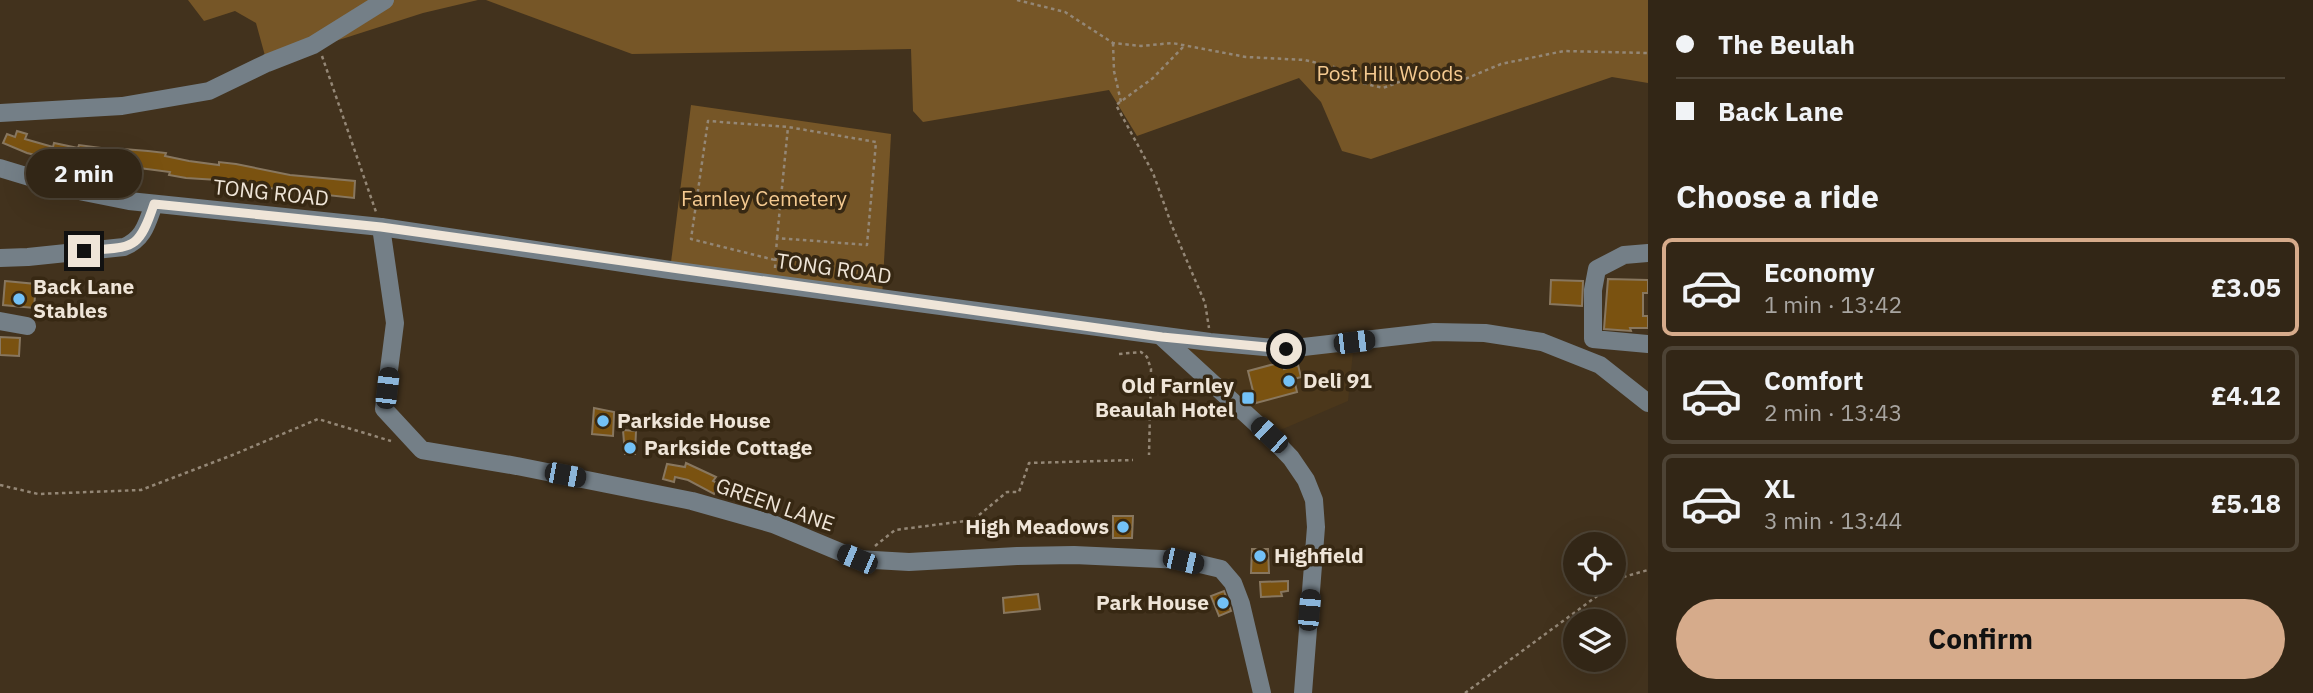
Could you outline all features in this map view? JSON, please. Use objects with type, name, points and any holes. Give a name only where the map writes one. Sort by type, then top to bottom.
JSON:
[{"type":"street","points":[[0,113],[122,106],[209,91],[317,43],[385,0]]},
{"type":"street","name":"TONG ROAD","points":[[0,168],[69,189],[154,204],[381,227],[1162,337],[1286,349],[1434,332],[1485,333],[1542,342],[1600,365],[1648,403]]},
{"type":"street","points":[[0,258],[124,247],[135,243],[145,232],[154,204]]},
{"type":"street","name":"GREEN LANE","points":[[381,227],[395,323],[384,409],[422,450],[692,501],[773,524],[857,559],[909,562],[1017,555],[1074,555],[1183,561],[1221,569],[1233,583],[1241,604],[1262,693]]},
{"type":"street","points":[[1648,253],[1625,255],[1597,269],[1593,290],[1593,339],[1648,344]]},
{"type":"street","points":[[0,321],[27,326]]},
{"type":"street","points":[[1162,337],[1291,458],[1306,480],[1314,500],[1316,527],[1303,693]]},
{"type":"path","points":[[1017,0],[1065,12],[1113,43],[1141,46],[1171,43],[1246,57],[1305,60],[1334,67],[1358,82],[1383,88],[1407,79],[1437,83],[1465,79],[1501,64],[1564,51],[1648,53]]},
{"type":"path","points":[[317,43],[381,227]]},
{"type":"path","points":[[1113,43],[1114,71],[1121,102]]},
{"type":"path","points":[[1184,46],[1153,78],[1116,105],[1153,173],[1205,303],[1210,342]]},
{"type":"path","points":[[775,260],[691,239],[708,121],[788,127],[876,142],[867,245],[777,238]]},
{"type":"path","points":[[772,283],[788,127]]},
{"type":"path","points":[[1119,354],[1141,352],[1147,357],[1151,369],[1149,455]]},
{"type":"path","points":[[0,485],[38,494],[141,490],[317,419],[396,442]]},
{"type":"path","points":[[857,559],[895,530],[973,520],[1007,492],[1019,492],[1029,463],[1133,460]]},
{"type":"path","points":[[1465,693],[1623,577],[1648,570]]},
{"type":"shaded area","points":[[1162,337],[1354,342],[1348,401],[1269,435]]},
{"type":"green space","points":[[188,0],[478,0],[423,13],[267,63],[256,23],[235,11],[204,21]]},
{"type":"green space","name":"Post Hill Woods","points":[[486,0],[1648,0],[1648,83],[1612,77],[1371,159],[1342,151],[1321,102],[1299,78],[1137,136],[1109,90],[923,122],[913,111],[911,49],[632,54]]},
{"type":"green space","name":"Farnley Cemetery","points":[[691,105],[891,134],[882,298],[670,270]]},
{"type":"building","points":[[17,131],[27,134],[25,139],[53,147],[54,143],[78,148],[79,145],[166,153],[165,156],[189,161],[236,164],[290,175],[355,181],[354,198],[281,190],[264,187],[264,184],[186,178],[169,175],[170,172],[116,165],[116,169],[69,161],[68,163],[27,153],[3,143],[7,134],[15,137]]},
{"type":"building","points":[[1608,279],[1648,280],[1648,293],[1643,293],[1643,316],[1648,316],[1648,328],[1630,328],[1631,331],[1604,329]]},
{"type":"building","points":[[1551,280],[1583,281],[1582,306],[1550,304]]},
{"type":"building","name":"Back Lane Stables","points":[[5,281],[36,284],[34,308],[3,305]]},
{"type":"building","points":[[0,337],[20,338],[19,356],[0,355]]},
{"type":"building","points":[[1282,362],[1284,369],[1298,365],[1301,377],[1294,379],[1297,392],[1256,403],[1248,371]]},
{"type":"building","name":"Parkside House","points":[[594,408],[614,412],[613,436],[592,434]]},
{"type":"building","name":"Parkside Cottage","points":[[623,430],[636,431],[635,454],[625,454]]},
{"type":"building","points":[[686,463],[716,477],[713,481],[719,484],[714,494],[688,480],[675,477],[674,482],[663,479],[667,464],[685,467]]},
{"type":"building","name":"High Meadows","points":[[1113,516],[1133,516],[1132,538],[1113,538]]},
{"type":"building","name":"Highfield","points":[[1252,549],[1268,549],[1269,573],[1251,573]]},
{"type":"building","points":[[1288,581],[1288,591],[1281,592],[1282,596],[1261,597],[1260,582]]},
{"type":"building","name":"Park House","points":[[1224,591],[1231,611],[1219,616],[1211,596]]},
{"type":"building","points":[[1038,594],[1040,609],[1004,613],[1003,598]]},
{"type":"place","name":"Back Lane Stables","points":[[19,299]]},
{"type":"place","name":"Deli 91","points":[[1289,381]]},
{"type":"place","name":"Old Farnley Beaulah Hotel","points":[[1248,398]]},
{"type":"place","name":"Parkside House","points":[[603,421]]},
{"type":"place","name":"Parkside Cottage","points":[[630,448]]},
{"type":"place","name":"High Meadows","points":[[1123,527]]},
{"type":"place","name":"Highfield","points":[[1260,556]]},
{"type":"place","name":"Park House","points":[[1223,603]]},
{"type":"route","points":[[84,251],[124,247],[135,243],[145,232],[154,204],[381,227],[670,270],[1162,337],[1286,349]]}]
